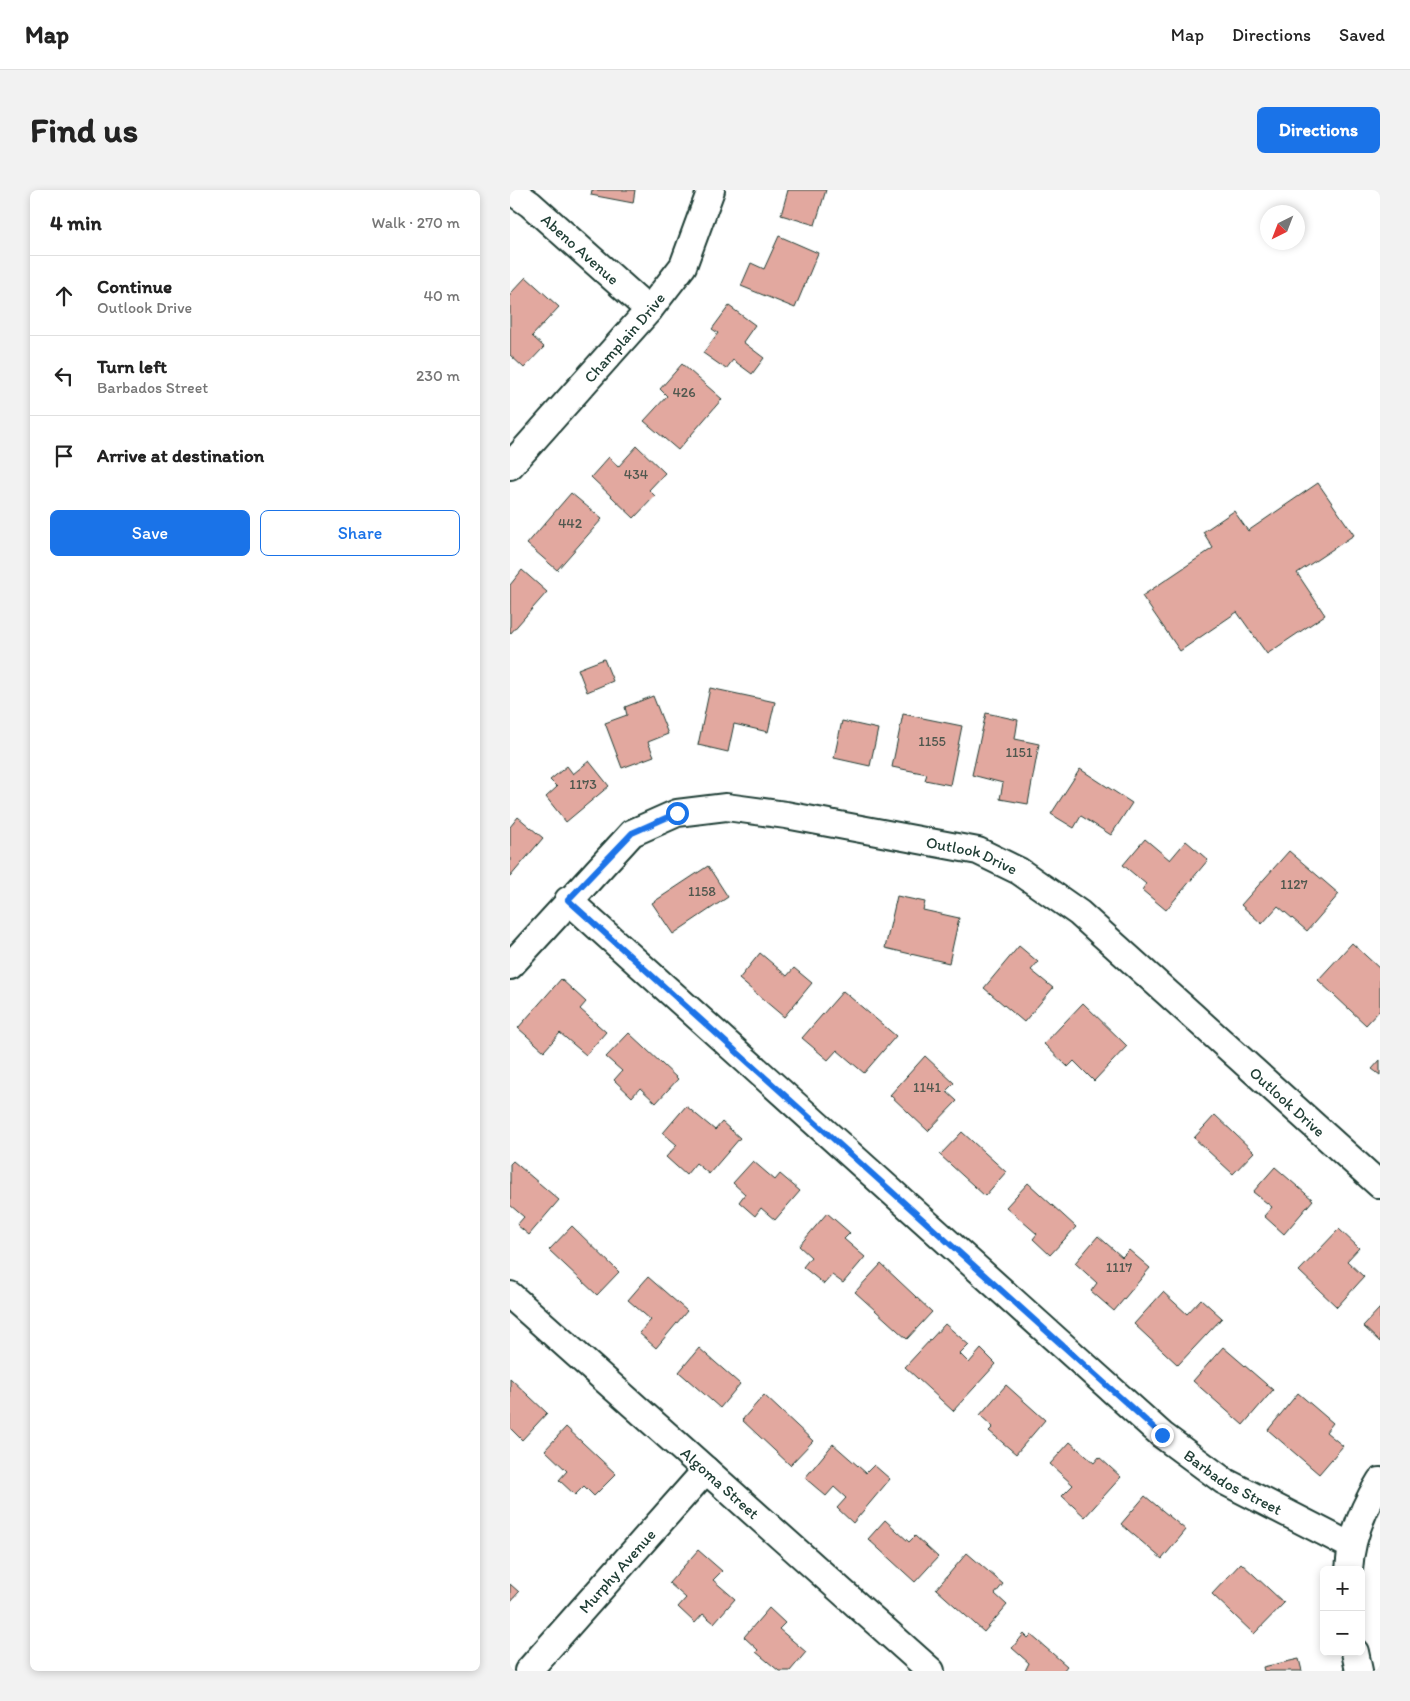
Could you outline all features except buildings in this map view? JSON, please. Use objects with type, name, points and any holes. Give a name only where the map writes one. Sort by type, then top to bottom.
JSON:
[{"type":"street","name":"Abeno Avenue","points":[[510,190],[530,204],[649,310]]},
{"type":"street","name":"Champlain Drive","points":[[510,466],[649,310],[683,266],[711,190]]},
{"type":"street","name":"Outlook Drive","points":[[510,966],[568,900],[632,833],[677,813],[726,808],[769,813],[978,851],[1019,870],[1079,914],[1380,1185]]},
{"type":"street","name":"Barbados Street","points":[[568,900],[1162,1435],[1224,1481],[1350,1558]]},
{"type":"street","name":"Algoma Street","points":[[510,1295],[931,1671]]},
{"type":"street","name":"Murphy Avenue","points":[[528,1671],[706,1470]]},
{"type":"street","points":[[1350,1558],[1370,1497],[1380,1481]]},
{"type":"street","points":[[1356,1656],[1359,1671]]},
{"type":"route","points":[[677,813],[632,833],[568,900],[1162,1435]]}]
